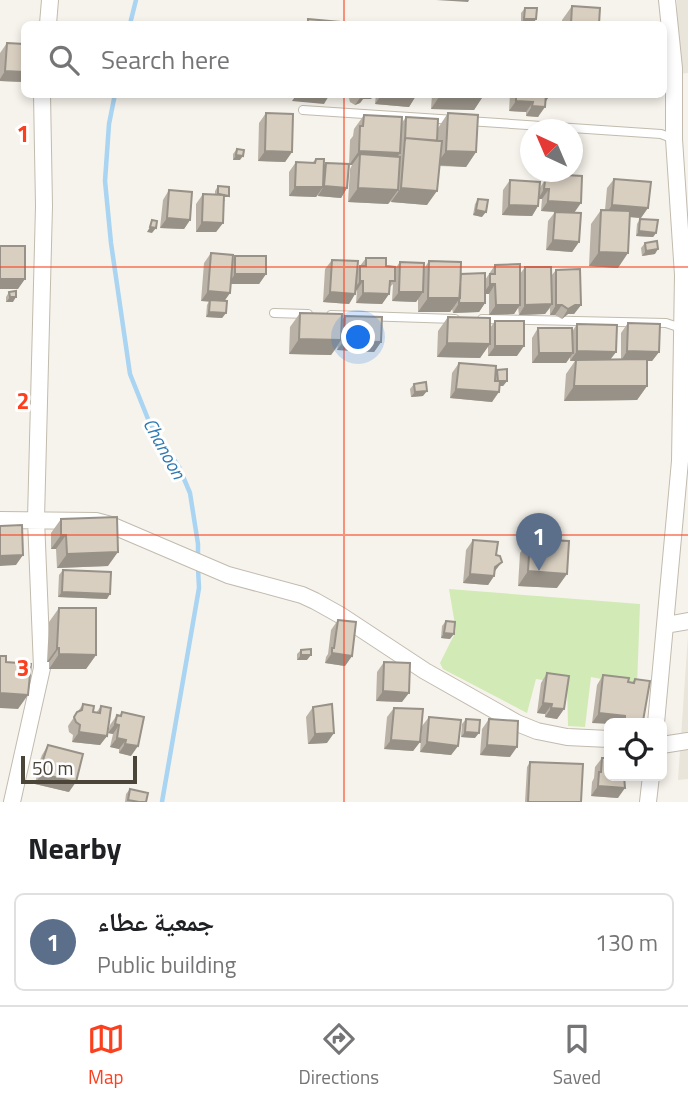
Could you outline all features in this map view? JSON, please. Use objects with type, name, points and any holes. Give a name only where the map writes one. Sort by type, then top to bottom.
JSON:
[{"type":"street","points":[[48,21],[50,0]]},
{"type":"street","points":[[657,718],[680,461],[681,328],[685,275],[674,139],[674,68],[667,0]]},
{"type":"street","points":[[12,802],[42,668],[36,519],[44,206],[43,98]]},
{"type":"street","points":[[0,520],[96,521],[111,525],[228,575],[315,601],[425,671],[517,723],[537,731],[566,737],[604,739]]},
{"type":"street","points":[[666,625],[688,621]]},
{"type":"street","points":[[667,744],[688,741]]},
{"type":"street","points":[[648,802],[650,781]]},
{"type":"lane","points":[[303,110],[661,134],[674,139]]},
{"type":"lane","points":[[274,313],[314,314]]},
{"type":"lane","points":[[327,315],[459,319]]},
{"type":"lane","points":[[473,319],[666,323],[681,328]]},
{"type":"shaded area","points":[[677,0],[688,0],[688,73],[678,74]]},
{"type":"shaded area","points":[[688,635],[688,779],[678,780]]},
{"type":"green space","points":[[449,589],[640,604],[637,686],[591,677],[585,727],[568,726],[567,684],[536,679],[527,713],[443,669],[440,663],[456,631]]},
{"type":"building","points":[[572,6],[600,8],[599,21],[571,21]]},
{"type":"building","points":[[525,8],[537,8],[536,19],[524,19]]},
{"type":"building","points":[[7,43],[21,44],[21,72],[5,71]]},
{"type":"building","points":[[516,98],[546,98],[545,107],[532,106],[533,102],[516,101]]},
{"type":"building","points":[[266,113],[293,114],[292,152],[265,151]]},
{"type":"building","points":[[448,113],[478,115],[476,152],[446,151]]},
{"type":"building","points":[[364,115],[402,117],[400,153],[359,151],[360,126],[363,126]]},
{"type":"building","points":[[406,117],[438,119],[437,141],[405,138]]},
{"type":"building","points":[[405,138],[442,141],[437,191],[401,188]]},
{"type":"building","points":[[237,149],[244,150],[243,156],[236,155]]},
{"type":"building","points":[[360,154],[400,157],[398,190],[358,188]]},
{"type":"building","points":[[316,159],[324,159],[323,187],[295,187],[296,162],[315,163]]},
{"type":"building","points":[[326,163],[349,164],[347,188],[324,186]]},
{"type":"building","points":[[614,179],[651,182],[648,208],[612,205]]},
{"type":"building","points":[[510,180],[540,182],[538,206],[509,205]]},
{"type":"building","points":[[545,182],[582,182],[581,203],[548,201],[549,189],[544,189]]},
{"type":"building","points":[[218,186],[229,187],[229,196],[218,194]]},
{"type":"building","points":[[169,190],[192,192],[190,220],[167,218]]},
{"type":"building","points":[[203,194],[224,195],[223,223],[202,222]]},
{"type":"building","points":[[478,199],[488,200],[486,212],[476,210]]},
{"type":"building","points":[[601,210],[630,211],[628,253],[599,252]]},
{"type":"building","points":[[555,212],[581,213],[579,242],[553,240]]},
{"type":"building","points":[[640,219],[658,220],[656,233],[639,231]]},
{"type":"building","points":[[152,220],[157,221],[156,228],[150,227]]},
{"type":"building","points":[[657,241],[658,249],[646,251],[645,243]]},
{"type":"building","points":[[0,246],[25,246],[25,279],[0,279]]},
{"type":"building","points":[[211,253],[233,255],[230,293],[208,291]]},
{"type":"building","points":[[235,256],[266,256],[266,274],[235,274]]},
{"type":"building","points":[[366,258],[386,258],[386,266],[395,267],[395,281],[390,281],[389,294],[363,293],[360,266],[366,266]]},
{"type":"building","points":[[332,260],[358,261],[355,294],[330,292]]},
{"type":"building","points":[[429,261],[461,262],[460,298],[428,298]]},
{"type":"building","points":[[400,262],[424,263],[423,292],[399,292]]},
{"type":"building","points":[[520,264],[520,305],[496,305],[495,284],[490,284],[490,274],[495,274],[495,265]]},
{"type":"building","points":[[525,267],[551,267],[552,304],[525,305]]},
{"type":"building","points":[[580,269],[581,305],[568,309],[556,305],[556,270]]},
{"type":"building","points":[[485,273],[485,303],[459,303],[461,274]]},
{"type":"building","points":[[16,291],[16,297],[10,297],[9,292]]},
{"type":"building","points":[[210,300],[227,301],[226,313],[209,312]]},
{"type":"building","points":[[300,313],[342,314],[341,340],[299,339]]},
{"type":"building","points":[[345,316],[382,317],[381,342],[344,341]]},
{"type":"building","points":[[448,317],[490,318],[490,344],[447,343]]},
{"type":"building","points":[[495,321],[524,321],[524,346],[495,346]]},
{"type":"building","points":[[628,323],[660,324],[659,352],[627,351]]},
{"type":"building","points":[[577,324],[617,325],[616,352],[577,351]]},
{"type":"building","points":[[538,328],[572,328],[573,353],[539,353]]},
{"type":"building","points":[[647,359],[647,386],[574,386],[576,360]]},
{"type":"building","points":[[459,363],[496,366],[495,381],[500,381],[499,392],[456,389]]},
{"type":"building","points":[[507,369],[507,381],[498,381],[497,370]]},
{"type":"building","points":[[426,382],[427,391],[415,392],[414,384]]},
{"type":"building","points":[[117,517],[118,552],[67,554],[66,535],[61,535],[61,519]]},
{"type":"building","points":[[22,525],[23,555],[0,556],[0,526]]},
{"type":"building","points":[[530,539],[569,541],[567,574],[528,571]]},
{"type":"building","points":[[473,540],[498,542],[496,555],[500,556],[502,562],[495,567],[494,576],[470,574]]},
{"type":"building","points":[[63,570],[111,572],[110,594],[62,592]]},
{"type":"building","points":[[59,608],[96,608],[96,655],[59,654]]},
{"type":"building","points":[[338,620],[356,622],[352,656],[332,653]]},
{"type":"building","points":[[446,621],[455,622],[454,634],[444,633]]},
{"type":"building","points":[[311,649],[311,655],[301,655],[301,650]]},
{"type":"building","points":[[0,656],[6,656],[6,662],[31,664],[28,695],[0,693]]},
{"type":"building","points":[[384,662],[410,663],[409,693],[383,691]]},
{"type":"building","points":[[547,673],[569,676],[564,709],[551,708],[552,704],[543,703]]},
{"type":"building","points":[[603,675],[629,678],[628,682],[634,683],[635,679],[650,681],[644,718],[599,713]]},
{"type":"building","points":[[83,704],[94,706],[93,712],[100,713],[101,706],[111,708],[107,736],[79,732],[80,725],[74,717],[82,710]]},
{"type":"building","points":[[332,704],[334,733],[315,734],[313,707]]},
{"type":"building","points":[[394,708],[423,709],[420,742],[391,740]]},
{"type":"building","points":[[122,712],[144,717],[138,746],[125,744],[126,740],[117,738],[119,725],[115,724],[117,715],[121,716]]},
{"type":"building","points":[[429,717],[461,720],[458,746],[427,742]]},
{"type":"building","points":[[466,719],[480,720],[479,733],[465,732]]},
{"type":"building","points":[[489,719],[518,721],[517,747],[487,745]]},
{"type":"building","points":[[48,745],[83,754],[76,782],[41,774]]},
{"type":"building","points":[[604,758],[604,781],[624,781],[625,788],[598,786]]},
{"type":"building","points":[[530,762],[583,764],[581,802],[528,802]]},
{"type":"building","points":[[130,789],[148,793],[146,802],[128,800]]},
{"type":"waterway","name":"Chanoon","points":[[131,21],[136,0]]},
{"type":"waterway","name":"Chanoon","points":[[114,98],[109,124],[105,181],[130,374],[150,424],[179,467],[190,493],[198,559]]},
{"type":"waterway","name":"Chanoon","points":[[162,802],[199,588],[198,568]]},
{"type":"place","name":"جمعية عطاء","points":[[539,571]]}]
